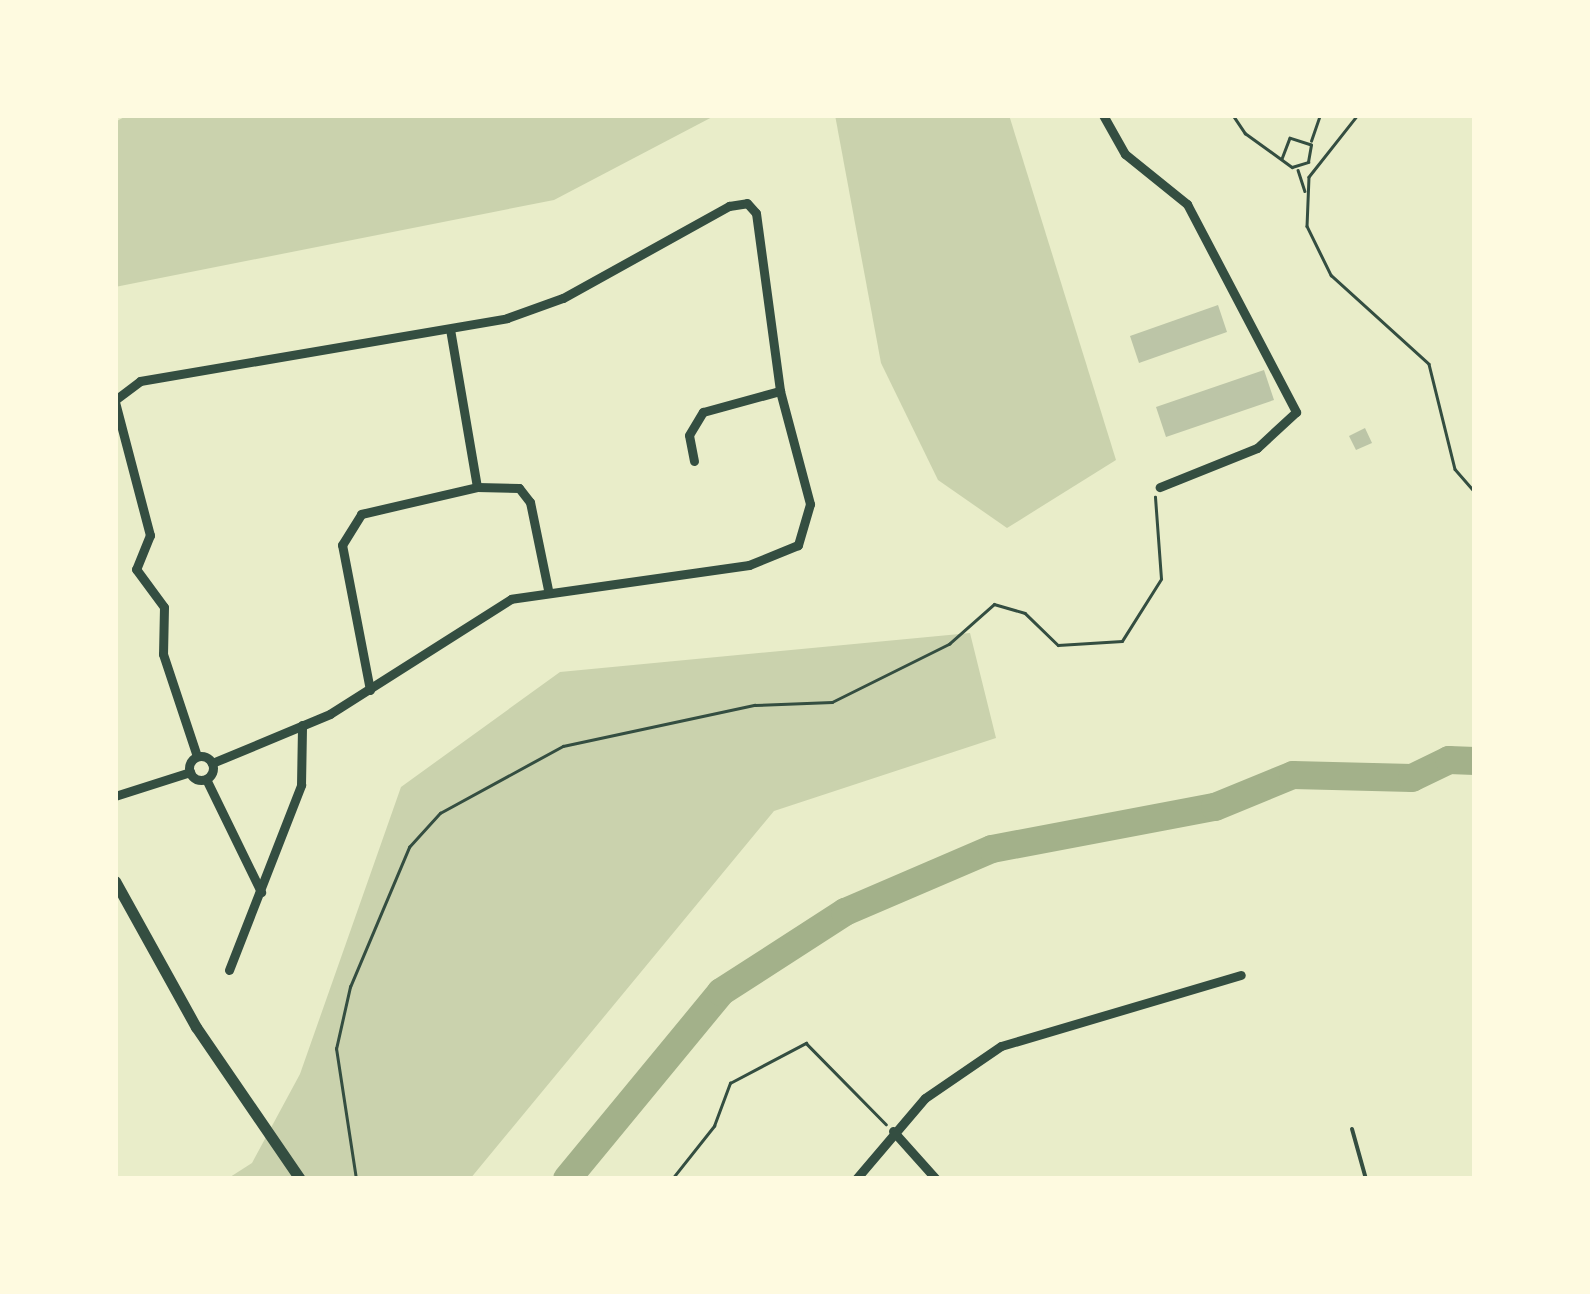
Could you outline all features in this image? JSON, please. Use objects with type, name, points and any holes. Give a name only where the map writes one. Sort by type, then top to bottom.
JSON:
[{"type":"street","points":[[1103,115],[1131,160],[1187,204],[1296,412],[1257,448],[1160,487]]},
{"type":"street","points":[[190,772],[197,756],[163,654],[164,607],[137,574],[150,535],[115,401],[140,381],[450,329],[563,298],[746,202],[756,213],[780,392],[810,504],[798,545],[750,565],[548,590],[496,605],[370,690],[302,725],[212,763],[206,779]]},
{"type":"street","points":[[450,329],[477,487]]},
{"type":"street","points":[[694,461],[689,435],[703,412],[780,392]]},
{"type":"street","points":[[370,690],[343,532],[373,509],[477,487],[526,493],[548,590]]},
{"type":"street","points":[[229,970],[301,786],[302,725]]},
{"type":"street","points":[[197,756],[212,763]]},
{"type":"street","points":[[115,796],[190,772],[206,779],[261,892]]},
{"type":"street","points":[[115,882],[196,1028],[300,1179]]},
{"type":"street","points":[[856,1179],[893,1131],[1001,1046],[1241,975]]},
{"type":"street","points":[[893,1131],[936,1179]]},
{"type":"lane","points":[[1352,1129],[1366,1179]]},
{"type":"path","points":[[1234,115],[1282,159],[1298,168],[1305,193],[1307,226],[1331,274],[1429,364],[1455,469],[1475,492]]},
{"type":"path","points":[[1298,168],[1311,145],[1320,115]]},
{"type":"path","points":[[1305,193],[1319,159],[1358,115]]},
{"type":"path","points":[[1282,159],[1290,138],[1311,145]]},
{"type":"path","points":[[356,1179],[336,1049],[342,1021],[376,912],[410,846],[440,813],[563,746],[755,705],[832,702],[950,644],[994,604],[1025,613],[1058,645],[1122,641],[1161,579],[1160,487]]},
{"type":"path","points":[[672,1179],[714,1126],[730,1083],[806,1044],[893,1131]]},
{"type":"green space","points":[[128,115],[716,115],[554,200],[115,287],[115,122]]},
{"type":"green space","points":[[835,115],[1009,115],[1116,460],[1007,528],[938,480],[881,363]]},
{"type":"green space","points":[[970,633],[996,738],[774,811],[470,1179],[227,1179],[252,1163],[300,1074],[401,787],[560,672]]},
{"type":"building","points":[[1218,305],[1227,332],[1139,363],[1130,336]]},
{"type":"building","points":[[1264,370],[1274,400],[1166,437],[1156,407]]},
{"type":"building","points":[[1365,428],[1372,443],[1356,450],[1349,436]]},
{"type":"waterway","points":[[567,1179],[721,992],[845,912],[992,849],[1215,807],[1293,775],[1412,778],[1449,760],[1475,761]]}]
